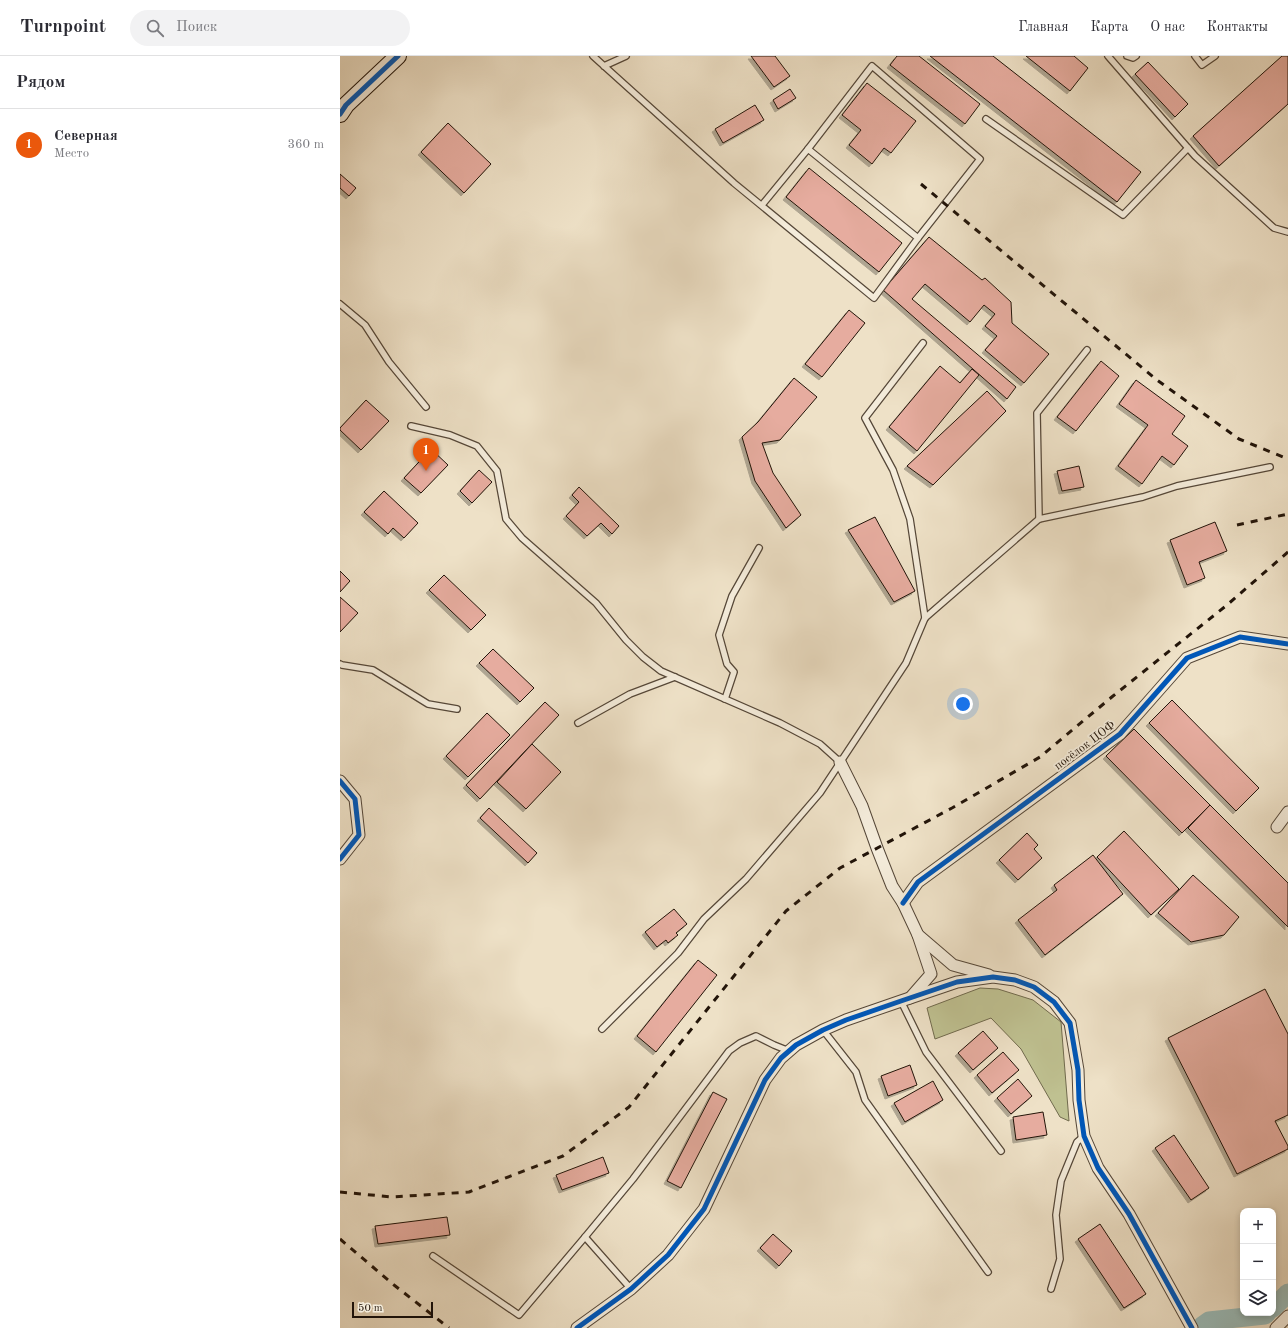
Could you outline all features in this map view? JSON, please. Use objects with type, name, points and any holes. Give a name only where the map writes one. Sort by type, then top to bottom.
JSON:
[{"type":"street","points":[[340,114],[346,105],[398,56]]},
{"type":"street","name":"посёлок ЦОФ","points":[[903,903],[918,882],[1120,734],[1187,658],[1240,637],[1288,644]]},
{"type":"street","points":[[840,762],[862,806],[892,886],[903,903],[918,935],[931,974],[905,1000]]},
{"type":"street","points":[[340,780],[355,799],[359,835],[340,859]]},
{"type":"street","points":[[1277,827],[1288,812]]},
{"type":"street","points":[[918,935],[953,966],[993,977],[1015,980],[1034,988],[1054,1002],[1070,1023],[1078,1070],[1079,1100],[1084,1136],[1098,1168],[1129,1214],[1192,1328]]},
{"type":"street","points":[[577,1328],[631,1289],[668,1255],[704,1209],[765,1080],[781,1058],[796,1045],[823,1030],[846,1020],[957,982],[993,977]]},
{"type":"street","points":[[1276,1328],[1288,1316]]},
{"type":"lane","points":[[593,56],[728,177],[874,298],[918,238],[980,159],[872,66],[808,149],[762,205]]},
{"type":"lane","points":[[604,66],[626,56]]},
{"type":"lane","points":[[1108,56],[1195,156],[1274,228],[1288,232]]},
{"type":"lane","points":[[1127,56],[1133,58],[1136,56]]},
{"type":"lane","points":[[1195,56],[1202,65],[1215,56]]},
{"type":"lane","points":[[986,119],[1123,215],[1188,148]]},
{"type":"lane","points":[[808,149],[918,238]]},
{"type":"lane","points":[[340,304],[364,325],[389,362],[426,407]]},
{"type":"lane","points":[[923,343],[865,418],[893,470],[910,519],[925,618]]},
{"type":"lane","points":[[1039,519],[1037,413],[1087,350]]},
{"type":"lane","points":[[412,426],[450,435],[476,446],[497,471],[506,519],[522,538],[596,603],[626,640],[643,657],[661,671],[780,723],[820,744],[840,762]]},
{"type":"lane","points":[[602,1029],[678,953],[704,919],[746,879],[820,793],[906,663],[925,618],[1039,519],[1143,497],[1177,486],[1270,466]]},
{"type":"lane","points":[[726,699],[734,672],[727,664],[719,635],[732,596],[759,548]]},
{"type":"lane","points":[[340,664],[373,670],[428,704],[457,709]]},
{"type":"lane","points":[[578,724],[630,694],[675,677]]},
{"type":"lane","points":[[905,1000],[926,1052],[1002,1151]]},
{"type":"lane","points":[[823,1030],[856,1072],[865,1100],[988,1272]]},
{"type":"lane","points":[[433,1256],[519,1315],[633,1179],[729,1051],[740,1043],[756,1036],[789,1051]]},
{"type":"lane","points":[[1052,1289],[1060,1259],[1056,1215],[1061,1181],[1077,1142],[1084,1136]]},
{"type":"lane","points":[[585,1237],[631,1289]]},
{"type":"green space","points":[[980,988],[998,989],[1033,1000],[1061,1022],[1069,1121],[1060,1117],[1021,1049],[991,1018],[935,1039],[927,1008]]},
{"type":"building","points":[[751,56],[775,56],[790,76],[774,87]]},
{"type":"building","points":[[897,56],[919,56],[980,104],[965,124],[890,65]]},
{"type":"building","points":[[930,56],[993,56],[1141,172],[1117,202]]},
{"type":"building","points":[[1026,56],[1074,56],[1088,68],[1070,91]]},
{"type":"building","points":[[1282,56],[1288,56],[1288,104],[1219,166],[1193,136]]},
{"type":"building","points":[[1148,62],[1188,104],[1175,117],[1135,74]]},
{"type":"building","points":[[867,83],[916,121],[891,153],[884,148],[872,164],[849,145],[861,130],[842,115]]},
{"type":"building","points":[[790,89],[796,98],[778,109],[773,100]]},
{"type":"building","points":[[755,105],[764,120],[723,143],[715,129]]},
{"type":"building","points":[[448,123],[491,164],[464,193],[421,152]]},
{"type":"building","points":[[809,168],[902,243],[879,272],[786,197]]},
{"type":"building","points":[[340,174],[356,188],[349,196],[340,188]]},
{"type":"building","points":[[929,237],[982,280],[985,278],[1011,302],[1012,323],[1049,354],[1024,383],[985,350],[997,336],[985,326],[995,314],[984,305],[970,322],[925,284],[912,299],[1016,387],[1007,399],[883,290]]},
{"type":"building","points":[[849,310],[865,323],[822,377],[805,364]]},
{"type":"building","points":[[1101,361],[1119,376],[1076,431],[1057,417]]},
{"type":"building","points":[[940,366],[960,383],[972,369],[979,375],[917,451],[889,427]]},
{"type":"building","points":[[794,378],[817,397],[780,440],[762,443],[773,473],[801,515],[786,528],[755,481],[742,437],[758,422]]},
{"type":"building","points":[[1136,380],[1185,416],[1172,434],[1188,446],[1174,465],[1162,456],[1142,484],[1118,466],[1148,425],[1119,404]]},
{"type":"building","points":[[987,391],[1006,411],[933,485],[907,466]]},
{"type":"building","points":[[366,400],[389,421],[361,450],[340,430],[340,428]]},
{"type":"building","points":[[431,449],[448,465],[421,493],[404,478]]},
{"type":"building","points":[[1079,466],[1084,487],[1062,491],[1057,471]]},
{"type":"building","points":[[479,470],[492,482],[472,503],[460,491]]},
{"type":"building","points":[[579,487],[619,526],[612,534],[601,523],[587,536],[566,516],[579,502],[572,495]]},
{"type":"building","points":[[384,491],[418,523],[404,538],[393,528],[388,534],[364,512]]},
{"type":"building","points":[[875,517],[915,591],[894,602],[848,530]]},
{"type":"building","points":[[1215,522],[1227,551],[1199,562],[1205,578],[1187,585],[1170,540]]},
{"type":"building","points":[[340,571],[350,581],[340,592]]},
{"type":"building","points":[[444,575],[486,615],[471,630],[429,590]]},
{"type":"building","points":[[340,597],[358,613],[340,632]]},
{"type":"building","points":[[493,649],[534,688],[520,702],[479,663]]},
{"type":"building","points":[[1172,700],[1259,788],[1236,811],[1149,723]]},
{"type":"building","points":[[545,702],[559,715],[480,799],[466,785]]},
{"type":"building","points":[[487,713],[510,735],[468,777],[446,756]]},
{"type":"building","points":[[1134,729],[1210,805],[1182,833],[1106,756]]},
{"type":"building","points":[[532,744],[561,772],[526,809],[497,782]]},
{"type":"building","points":[[1210,805],[1288,883],[1288,927],[1188,828]]},
{"type":"building","points":[[489,808],[537,853],[528,863],[480,818]]},
{"type":"building","points":[[1124,831],[1179,889],[1151,915],[1097,857]]},
{"type":"building","points":[[1027,833],[1038,845],[1034,849],[1042,858],[1018,880],[999,860]]},
{"type":"building","points":[[1093,855],[1123,894],[1045,955],[1018,920],[1057,890],[1054,885]]},
{"type":"building","points":[[1193,875],[1239,917],[1224,935],[1191,942],[1158,913]]},
{"type":"building","points":[[674,909],[687,924],[676,933],[678,935],[668,943],[666,940],[657,947],[645,932]]},
{"type":"building","points":[[698,960],[717,975],[656,1052],[637,1036]]},
{"type":"building","points":[[1265,989],[1288,1034],[1288,1115],[1275,1121],[1288,1146],[1288,1149],[1237,1174],[1168,1038]]},
{"type":"building","points":[[983,1031],[998,1048],[973,1070],[958,1053]]},
{"type":"building","points":[[1003,1052],[1019,1070],[992,1093],[977,1075]]},
{"type":"building","points":[[910,1065],[917,1085],[888,1096],[881,1076]]},
{"type":"building","points":[[1018,1079],[1032,1096],[1011,1114],[997,1098]]},
{"type":"building","points":[[933,1081],[943,1100],[905,1122],[894,1103]]},
{"type":"building","points":[[713,1092],[727,1099],[681,1188],[667,1181]]},
{"type":"building","points":[[1043,1112],[1047,1135],[1016,1140],[1013,1117]]},
{"type":"building","points":[[1174,1135],[1209,1188],[1191,1200],[1155,1148]]},
{"type":"building","points":[[603,1157],[609,1173],[562,1190],[556,1175]]},
{"type":"building","points":[[447,1217],[450,1235],[378,1244],[375,1226]]},
{"type":"building","points":[[1100,1224],[1146,1294],[1124,1308],[1078,1239]]},
{"type":"building","points":[[773,1234],[792,1251],[779,1266],[760,1248]]},
{"type":"waterway","points":[[1276,1305],[1288,1293]]},
{"type":"waterway","points":[[1202,1326],[1209,1321],[1256,1316]]},
{"type":"railway","points":[[921,184],[1157,380],[1239,439],[1288,459]]},
{"type":"railway","points":[[1237,525],[1288,514]]},
{"type":"railway","points":[[340,1192],[392,1197],[469,1192],[563,1156],[629,1107],[786,911],[840,868],[952,808],[1040,757],[1113,696],[1227,605],[1288,552]]},
{"type":"railway","points":[[340,1239],[394,1285],[449,1328]]},
{"type":"cycle path","points":[[340,114],[346,105],[398,56]]},
{"type":"cycle path","points":[[903,903],[918,882],[1120,734],[1187,658],[1240,637],[1288,644]]},
{"type":"cycle path","points":[[340,781],[355,799],[359,835],[340,859]]},
{"type":"cycle path","points":[[577,1328],[631,1289],[668,1255],[704,1209],[765,1080],[781,1058],[796,1045],[823,1030],[846,1020],[901,1001],[957,982],[993,977],[1015,980],[1034,987],[1054,1002],[1070,1023],[1078,1070],[1079,1100],[1084,1136],[1098,1168],[1129,1214],[1192,1328]]},
{"type":"place","name":"Северная","points":[[426,471]]}]
